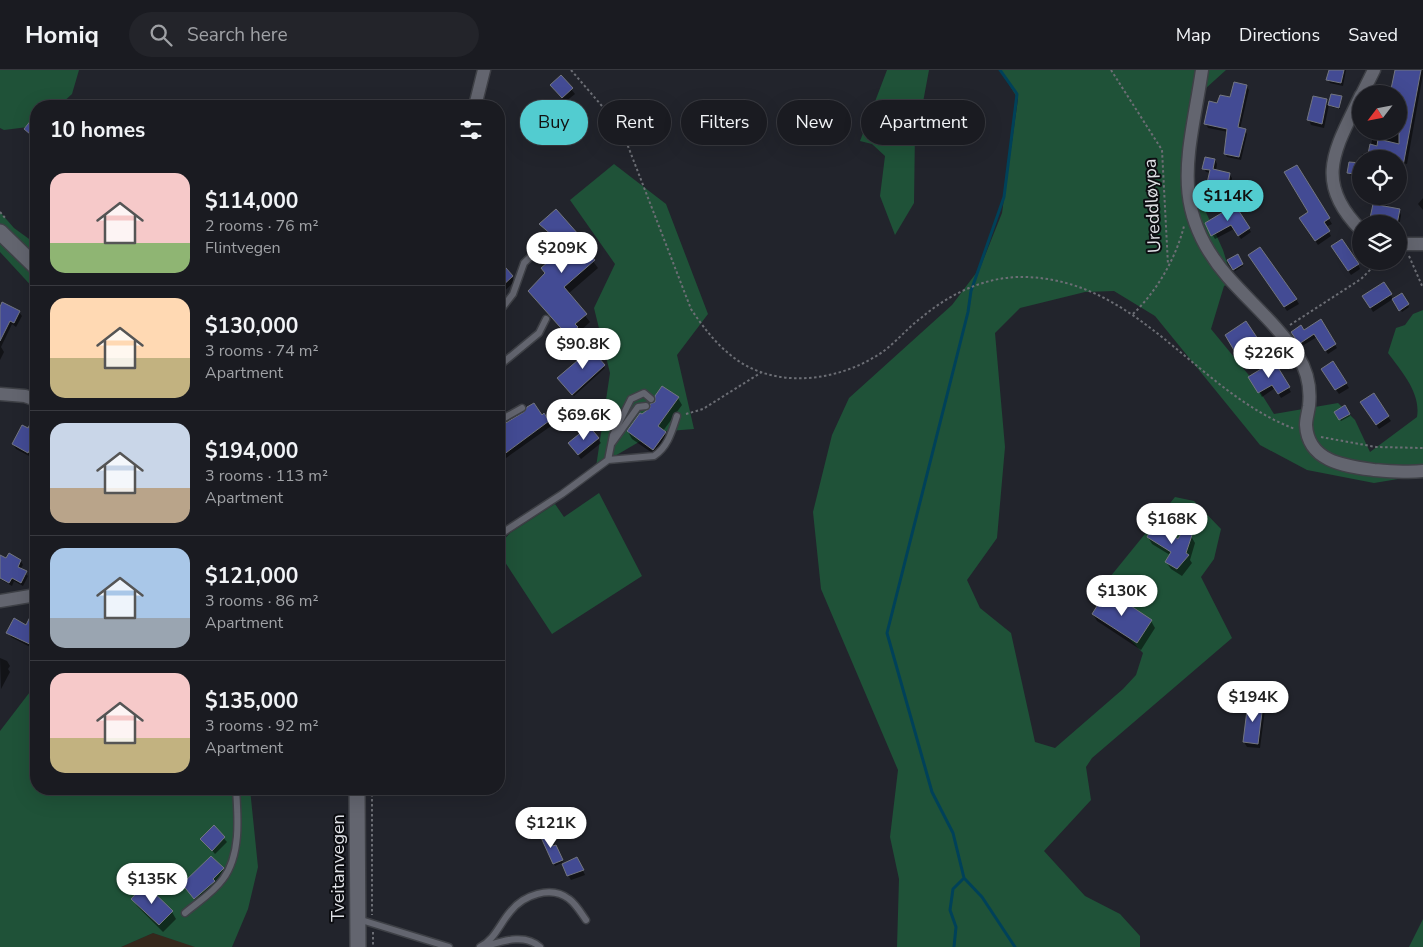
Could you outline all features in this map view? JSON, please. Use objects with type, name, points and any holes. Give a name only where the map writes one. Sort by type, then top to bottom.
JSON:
[{"type":"main road","points":[[0,232],[30,262]]},
{"type":"main road","name":"Tveitanvegen","points":[[357,795],[358,947]]},
{"type":"street","points":[[476,100],[484,70]]},
{"type":"street","points":[[1202,70],[1188,168],[1190,212],[1200,239],[1212,257],[1299,357],[1310,386],[1306,424],[1315,451],[1329,461],[1348,466],[1394,472],[1423,471]]},
{"type":"street","points":[[1367,85],[1374,70]]},
{"type":"street","points":[[1352,114],[1339,139],[1332,174],[1334,192],[1352,221]]},
{"type":"street","points":[[1407,244],[1423,244]]},
{"type":"street","points":[[0,394],[30,398]]},
{"type":"street","points":[[0,601],[30,597]]},
{"type":"lane","points":[[505,304],[512,294],[524,263],[549,239]]},
{"type":"lane","points":[[505,361],[539,333],[546,318]]},
{"type":"lane","points":[[608,460],[617,424],[631,399],[644,393],[652,399]]},
{"type":"lane","points":[[612,444],[638,407],[646,406]]},
{"type":"lane","points":[[505,418],[522,408]]},
{"type":"lane","points":[[505,531],[562,494],[608,460],[654,456],[659,453],[671,435],[676,416]]},
{"type":"lane","points":[[185,913],[215,888],[229,870],[236,840],[236,795]]},
{"type":"lane","points":[[481,947],[488,943],[496,934],[510,911],[517,904],[535,894],[559,893],[569,899],[586,920]]},
{"type":"lane","points":[[357,918],[449,947]]},
{"type":"lane","points":[[481,947],[513,940],[527,940],[540,947]]},
{"type":"path","points":[[571,70],[614,120],[626,141],[691,309],[702,326],[721,347],[745,365],[762,372],[794,378],[817,378],[863,364],[880,354],[921,317],[947,299],[993,280],[1024,277],[1068,284],[1108,299],[1133,314],[1214,380],[1259,411],[1286,426],[1308,434],[1376,447],[1423,448]]},
{"type":"path","name":"Ureddløypa","points":[[1111,70],[1162,150],[1168,266]]},
{"type":"path","points":[[1133,314],[1147,299],[1177,251],[1186,218],[1190,212]]},
{"type":"path","points":[[1407,255],[1423,288]]},
{"type":"path","points":[[1278,332],[1362,280],[1370,270]]},
{"type":"path","points":[[676,416],[703,409],[762,372]]},
{"type":"path","points":[[372,795],[373,947]]},
{"type":"shaded area","points":[[153,933],[193,946],[195,947],[121,947]]},
{"type":"green space","points":[[0,70],[79,70],[72,94],[66,100],[30,100],[30,127],[4,130],[0,128]]},
{"type":"green space","points":[[887,70],[929,70],[923,100],[876,100]]},
{"type":"green space","points":[[1000,70],[1226,70],[1205,89],[1187,170],[1223,250],[1233,282],[1224,286],[1211,329],[1252,379],[1274,414],[1338,403],[1355,420],[1370,452],[1417,417],[1416,400],[1413,391],[1388,353],[1396,328],[1405,325],[1413,314],[1423,310],[1423,470],[1416,476],[1374,483],[1307,470],[1260,445],[1155,316],[1114,291],[1085,292],[1020,308],[995,333],[1005,447],[997,538],[967,580],[980,608],[1011,633],[1035,742],[1055,748],[1123,689],[1136,675],[1143,653],[1110,619],[1110,577],[1175,497],[1194,501],[1221,529],[1214,559],[1201,577],[1232,638],[1092,758],[1086,767],[1091,800],[1044,851],[1085,896],[1120,914],[1140,936],[1140,947],[897,947],[899,879],[890,837],[898,770],[821,589],[813,512],[832,435],[849,398],[952,305],[980,268],[1002,213],[1018,99]]},
{"type":"green space","points":[[873,145],[915,145],[914,203],[895,235],[880,196],[885,156]]},
{"type":"green space","points":[[614,164],[666,204],[708,314],[677,355],[694,429],[656,432],[596,467],[610,373],[594,308],[615,264],[570,200]]},
{"type":"green space","points":[[0,212],[14,228],[30,240],[30,284],[0,252]]},
{"type":"green space","points":[[599,493],[642,576],[552,634],[505,562],[505,538],[510,533],[555,504],[564,517]]},
{"type":"green space","points":[[30,692],[30,795],[251,795],[258,867],[248,909],[232,947],[195,947],[153,933],[121,947],[0,947],[0,731]]},
{"type":"green space","points":[[1423,919],[1423,947],[1409,947]]},
{"type":"building","points":[[1329,70],[1344,70],[1341,83],[1326,80]]},
{"type":"building","points":[[1395,70],[1421,70],[1408,139],[1408,85],[1392,85]]},
{"type":"building","points":[[561,75],[573,88],[562,98],[550,85]]},
{"type":"building","points":[[1234,82],[1247,85],[1238,127],[1246,129],[1239,157],[1224,154],[1227,129],[1204,124],[1209,101],[1217,103],[1220,95],[1230,97]]},
{"type":"building","points":[[1331,94],[1342,96],[1339,108],[1328,105]]},
{"type":"building","points":[[1313,96],[1327,99],[1322,124],[1307,120]]},
{"type":"building","points":[[30,122],[30,134],[24,129]]},
{"type":"building","points":[[1378,140],[1399,144],[1399,140],[1408,140],[1406,150],[1369,150],[1370,144],[1377,146]]},
{"type":"building","points":[[1205,157],[1215,159],[1213,169],[1230,173],[1226,197],[1205,192],[1210,170],[1202,169]]},
{"type":"building","points":[[1349,162],[1352,162],[1352,174],[1347,173]]},
{"type":"building","points":[[1297,165],[1330,218],[1324,222],[1330,231],[1315,241],[1299,218],[1308,212],[1284,172]]},
{"type":"building","points":[[1235,205],[1250,228],[1238,236],[1231,225],[1211,236],[1205,223]]},
{"type":"building","points":[[1373,205],[1400,209],[1399,215],[1371,215]]},
{"type":"building","points":[[556,209],[586,243],[582,246],[595,260],[564,287],[587,314],[575,324],[578,327],[568,336],[528,291],[545,273],[541,268],[562,250],[553,236],[539,224]]},
{"type":"building","points":[[1342,239],[1352,254],[1352,268],[1348,271],[1331,246]]},
{"type":"building","points":[[1260,247],[1297,299],[1284,307],[1248,255]]},
{"type":"building","points":[[1238,254],[1243,264],[1233,270],[1227,260]]},
{"type":"building","points":[[505,267],[513,276],[505,283]]},
{"type":"building","points":[[1384,282],[1392,294],[1370,308],[1362,296]]},
{"type":"building","points":[[1402,293],[1409,304],[1399,311],[1392,299]]},
{"type":"building","points":[[2,302],[20,311],[14,323],[10,321],[0,341],[0,307]]},
{"type":"building","points":[[1321,319],[1336,344],[1325,351],[1314,334],[1299,344],[1291,332],[1301,325],[1304,330]]},
{"type":"building","points":[[1246,321],[1260,342],[1238,357],[1225,335]]},
{"type":"building","points":[[1269,340],[1276,351],[1265,358],[1258,347]]},
{"type":"building","points":[[598,343],[605,351],[598,357],[605,365],[572,395],[557,378]]},
{"type":"building","points":[[1274,361],[1290,387],[1278,394],[1272,385],[1258,393],[1248,377]]},
{"type":"building","points":[[1333,361],[1347,383],[1335,390],[1321,369]]},
{"type":"building","points":[[662,386],[679,397],[658,426],[666,432],[653,450],[627,431],[640,413],[642,414],[650,408],[650,404],[655,402],[655,396]]},
{"type":"building","points":[[1374,393],[1389,416],[1376,425],[1360,402]]},
{"type":"building","points":[[534,403],[542,415],[544,413],[549,421],[505,454],[505,423],[524,412],[527,407]]},
{"type":"building","points":[[1345,405],[1350,414],[1339,420],[1334,412]]},
{"type":"building","points":[[30,424],[30,449],[28,453],[12,444],[22,425],[28,428]]},
{"type":"building","points":[[589,426],[599,438],[578,455],[568,443]]},
{"type":"building","points":[[1154,523],[1178,539],[1183,530],[1192,535],[1186,553],[1189,555],[1177,569],[1165,562],[1171,552],[1147,537]]},
{"type":"building","points":[[9,553],[21,560],[18,567],[27,571],[21,583],[12,578],[9,583],[0,578],[0,555],[6,558]]},
{"type":"building","points":[[1107,590],[1152,620],[1137,643],[1092,614]]},
{"type":"building","points":[[30,617],[30,644],[6,633],[14,618],[26,625]]},
{"type":"building","points":[[1248,702],[1263,704],[1258,744],[1243,742]]},
{"type":"building","points":[[214,825],[225,837],[212,851],[200,839]]},
{"type":"building","points":[[544,831],[553,846],[556,845],[563,860],[553,864],[539,833]]},
{"type":"building","points":[[211,856],[224,868],[213,879],[215,881],[194,899],[182,884]]},
{"type":"building","points":[[577,857],[584,870],[567,876],[562,864]]},
{"type":"building","points":[[145,884],[173,911],[159,925],[131,899]]},
{"type":"waterway","points":[[1000,70],[1017,94],[1004,197],[971,291],[968,312],[887,633],[932,792],[953,833],[964,878],[982,897],[1015,947]]},
{"type":"waterway","points":[[954,947],[956,927],[950,910],[953,889],[964,878]]}]
